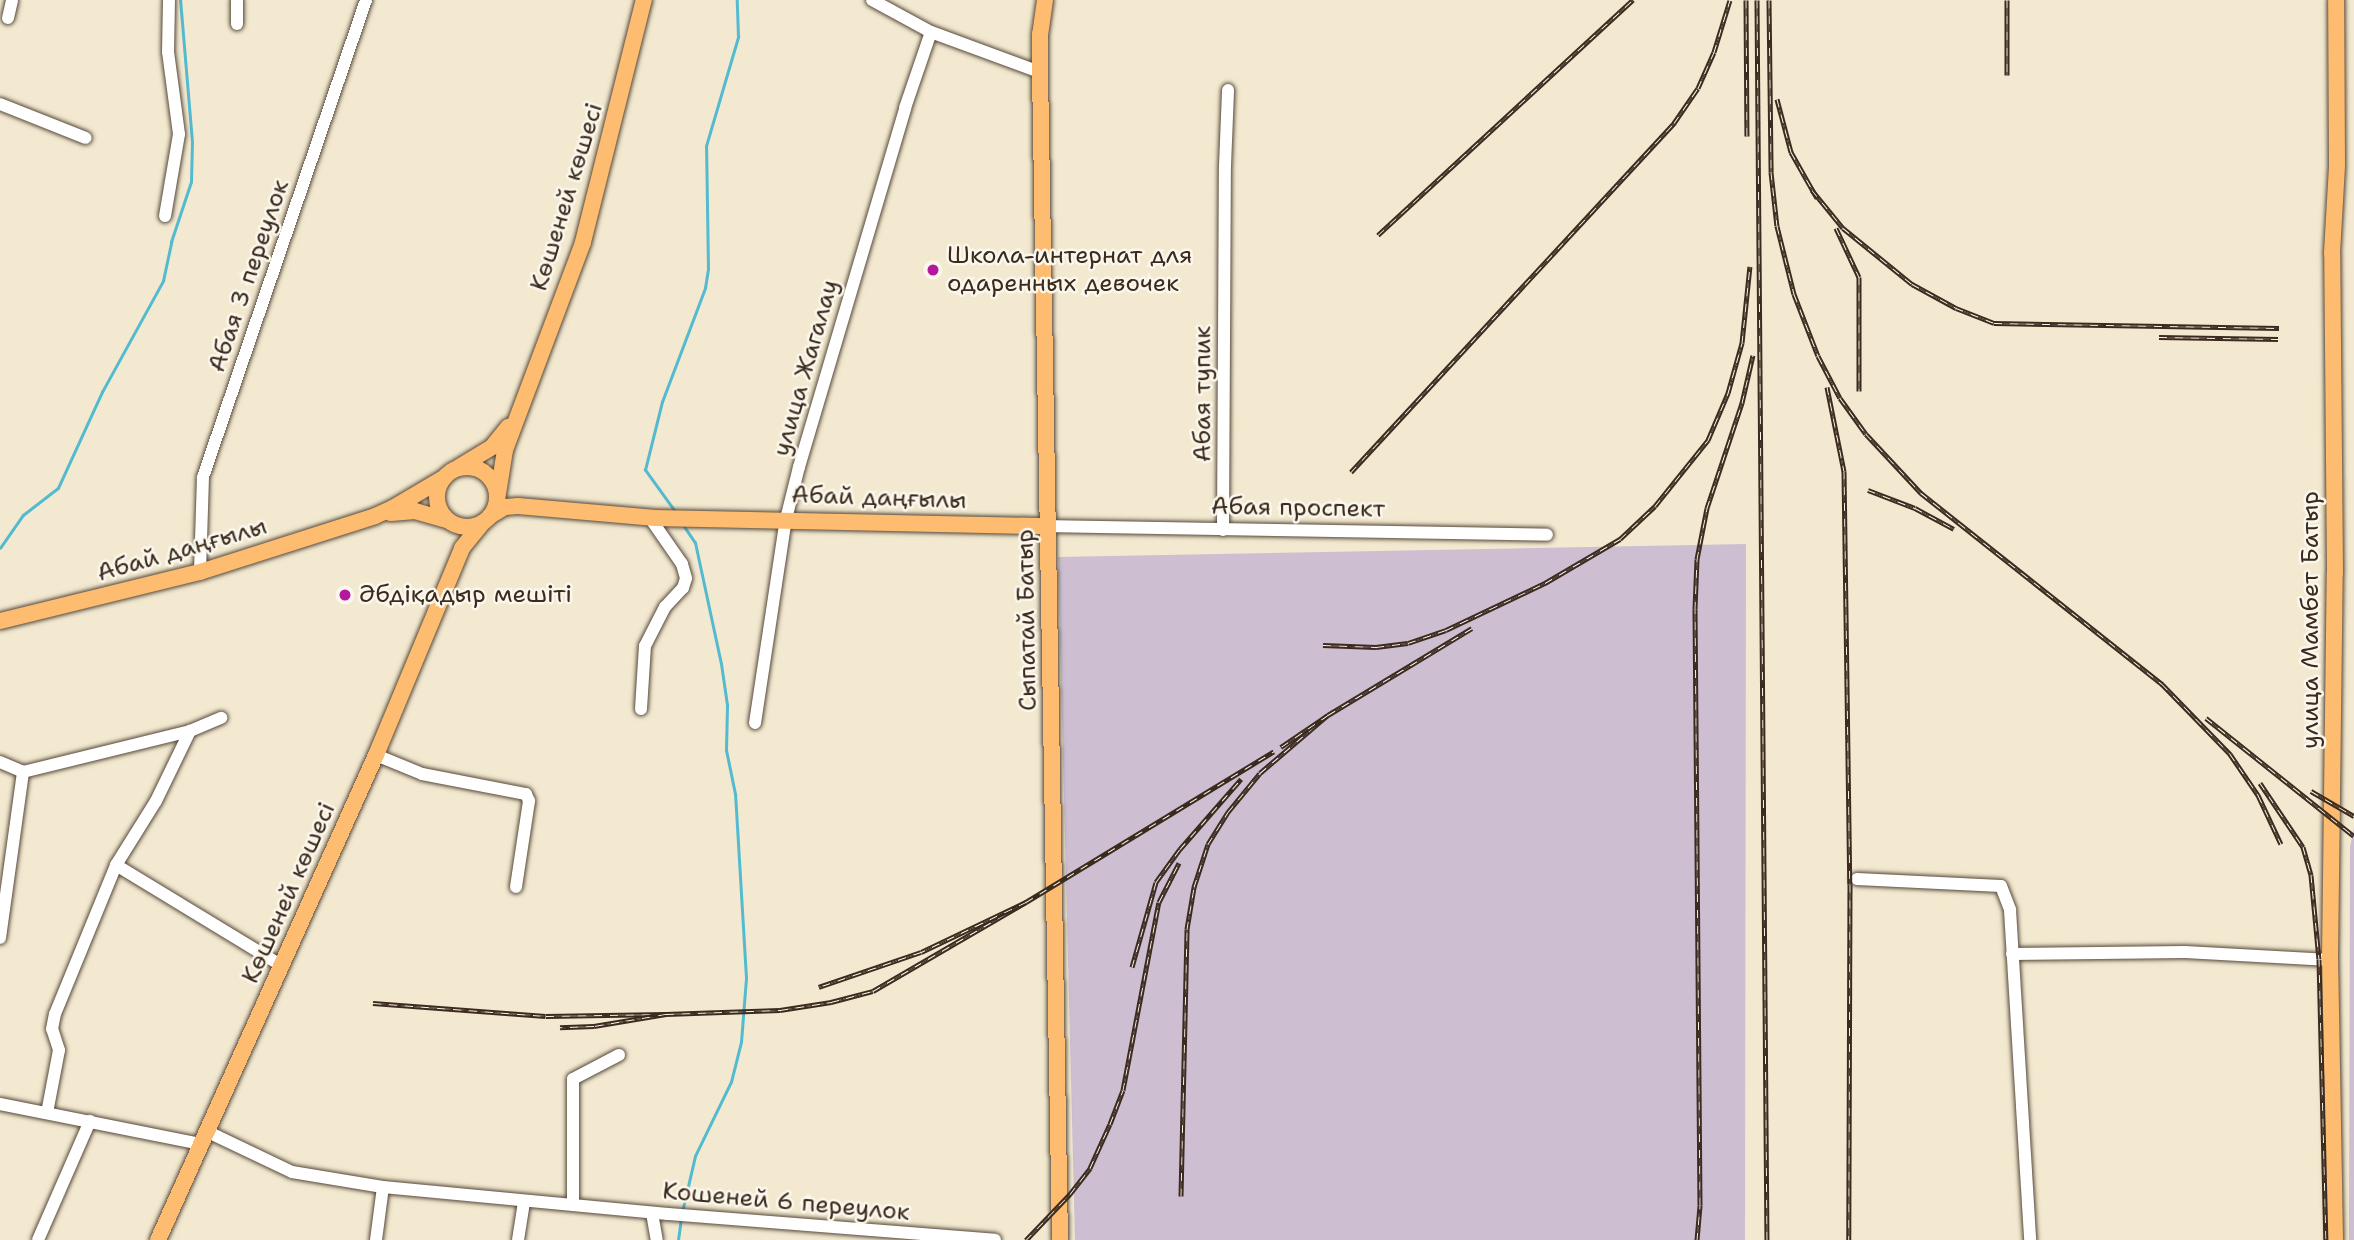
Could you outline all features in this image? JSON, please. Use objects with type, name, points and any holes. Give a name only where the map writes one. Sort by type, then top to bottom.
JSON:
[{"type":"main road","name":"Көшеней көшесі","points":[[521,403],[583,242],[644,0]]},
{"type":"main road","name":"Сыпатай Батыр","points":[[1045,0],[1040,34],[1040,72],[1060,1240]]},
{"type":"main road","name":"улица Мамбет Батыр","points":[[2336,0],[2337,165],[2332,253],[2335,586],[2330,960],[2336,1240]]},
{"type":"main road","points":[[374,516],[393,508],[492,447],[508,429],[521,403]]},
{"type":"main road","points":[[487,519],[505,450],[521,403]]},
{"type":"main road","points":[[457,468],[468,467],[518,498],[548,508]]},
{"type":"main road","points":[[442,479],[436,496],[441,513],[449,521],[458,543],[457,563]]},
{"type":"main road","points":[[374,516],[415,511],[467,527],[487,519],[505,507],[548,508],[653,518]]},
{"type":"main road","name":"Абай даңғылы","points":[[0,621],[200,572],[374,516]]},
{"type":"main road","name":"Абай даңғылы","points":[[653,518],[710,517],[1048,526]]},
{"type":"main road","name":"Көшеней көшесі","points":[[158,1240],[376,755],[457,563],[468,539],[487,519]]},
{"type":"street","points":[[8,18],[12,0]]},
{"type":"street","points":[[165,216],[179,134],[168,52],[169,0]]},
{"type":"street","points":[[237,0],[237,24]]},
{"type":"street","name":"Абая 3 переулок","points":[[200,572],[203,477],[366,0]]},
{"type":"street","points":[[872,0],[931,33],[1040,72]]},
{"type":"street","name":"улица Жагалау","points":[[755,723],[786,519],[905,108],[931,33]]},
{"type":"street","name":"Абая тупик","points":[[1223,530],[1225,166],[1228,90]]},
{"type":"street","points":[[0,104],[86,138]]},
{"type":"street","points":[[640,709],[645,646],[665,607],[683,588],[686,578],[682,564],[653,518]]},
{"type":"street","name":"Абая проспект","points":[[1048,526],[1547,535]]},
{"type":"street","points":[[0,762],[23,772],[190,731],[221,718]]},
{"type":"street","points":[[47,1113],[59,1050],[52,1029],[55,1014],[116,865],[156,801],[190,731]]},
{"type":"street","points":[[376,755],[422,774],[526,794],[529,802],[516,887]]},
{"type":"street","points":[[0,938],[23,772]]},
{"type":"street","points":[[116,865],[282,966]]},
{"type":"street","points":[[1857,879],[2001,886],[2010,911],[2030,1240]]},
{"type":"street","points":[[2012,954],[2198,952],[2330,960]]},
{"type":"street","points":[[573,1205],[573,1079],[619,1055]]},
{"type":"street","name":"Кошеней 6 переулок","points":[[0,1104],[203,1138],[292,1172],[383,1187],[652,1213],[995,1240]]},
{"type":"street","points":[[38,1240],[90,1121]]},
{"type":"street","points":[[376,1240],[383,1187]]},
{"type":"street","points":[[518,1240],[524,1201]]},
{"type":"street","points":[[652,1213],[657,1240]]},
{"type":"shaded area","points":[[1746,544],[1745,1240],[1075,1240],[1058,557]]},
{"type":"shaded area","points":[[2354,828],[2354,1240],[2349,1240],[2350,847]]},
{"type":"waterway","points":[[0,548],[23,515],[58,488],[102,392],[163,281],[171,242],[191,182],[192,142],[180,0]]},
{"type":"waterway","points":[[676,513],[645,470],[662,402],[705,288],[708,269],[706,146],[738,37],[737,0]]},
{"type":"waterway","points":[[682,1212],[695,1156],[731,1082],[741,1042],[746,978],[735,794],[726,750],[727,705],[695,543],[683,525]]},
{"type":"waterway","points":[[678,1240],[681,1219]]},
{"type":"railway","points":[[1378,235],[1633,0]]},
{"type":"railway","points":[[1351,472],[1674,123],[1698,88],[1714,52],[1730,0]]},
{"type":"railway","points":[[1746,0],[1747,136]]},
{"type":"railway","points":[[1757,0],[1767,1240]]},
{"type":"railway","points":[[1769,0],[1771,172],[1777,226],[1794,294],[1818,356],[1840,398],[1866,434],[1921,493],[2162,684],[2230,754],[2258,795],[2281,844]]},
{"type":"railway","points":[[2007,0],[2007,75]]},
{"type":"railway","points":[[1777,99],[1791,152],[1817,198]]},
{"type":"railway","points":[[1812,190],[1843,228],[1912,284],[1956,308],[1994,323],[2279,328]]},
{"type":"railway","points":[[1836,228],[1859,277],[1859,391]]},
{"type":"railway","points":[[1323,645],[1376,647],[1408,643],[1446,630],[1545,583],[1620,539],[1655,506],[1708,440],[1728,393],[1742,343],[1750,266]]},
{"type":"railway","points":[[2159,337],[2278,339]]},
{"type":"railway","points":[[1697,1240],[1700,1205],[1695,609],[1697,559],[1707,508],[1742,403],[1753,355]]},
{"type":"railway","points":[[1827,387],[1844,471],[1850,884],[1849,1240]]},
{"type":"railway","points":[[1868,490],[1915,508],[1954,529]]},
{"type":"railway","points":[[1328,715],[1472,628]]},
{"type":"railway","points":[[1181,1196],[1187,929],[1194,887],[1208,844],[1228,812],[1260,773],[1328,715],[1281,747]]},
{"type":"railway","points":[[2206,718],[2354,836]]},
{"type":"railway","points":[[1026,902],[1274,751]]},
{"type":"railway","points":[[1132,967],[1156,882],[1180,849],[1241,779]]},
{"type":"railway","points":[[2260,783],[2303,847],[2311,875],[2319,959],[2326,1240]]},
{"type":"railway","points":[[2311,791],[2354,816]]},
{"type":"railway","points":[[1026,1240],[1070,1194],[1090,1168],[1110,1124],[1123,1090],[1159,902],[1179,863]]},
{"type":"railway","points":[[666,1014],[780,1010],[831,1002],[873,991],[1026,902],[921,952],[819,987]]},
{"type":"railway","points":[[373,1003],[546,1016],[666,1014],[594,1026],[560,1027]]},
{"type":"place","name":"Школа-интернат для одаренных девочек","points":[[933,270]]},
{"type":"place","name":"Әбдіқадыр мешіті","points":[[345,595]]}]
